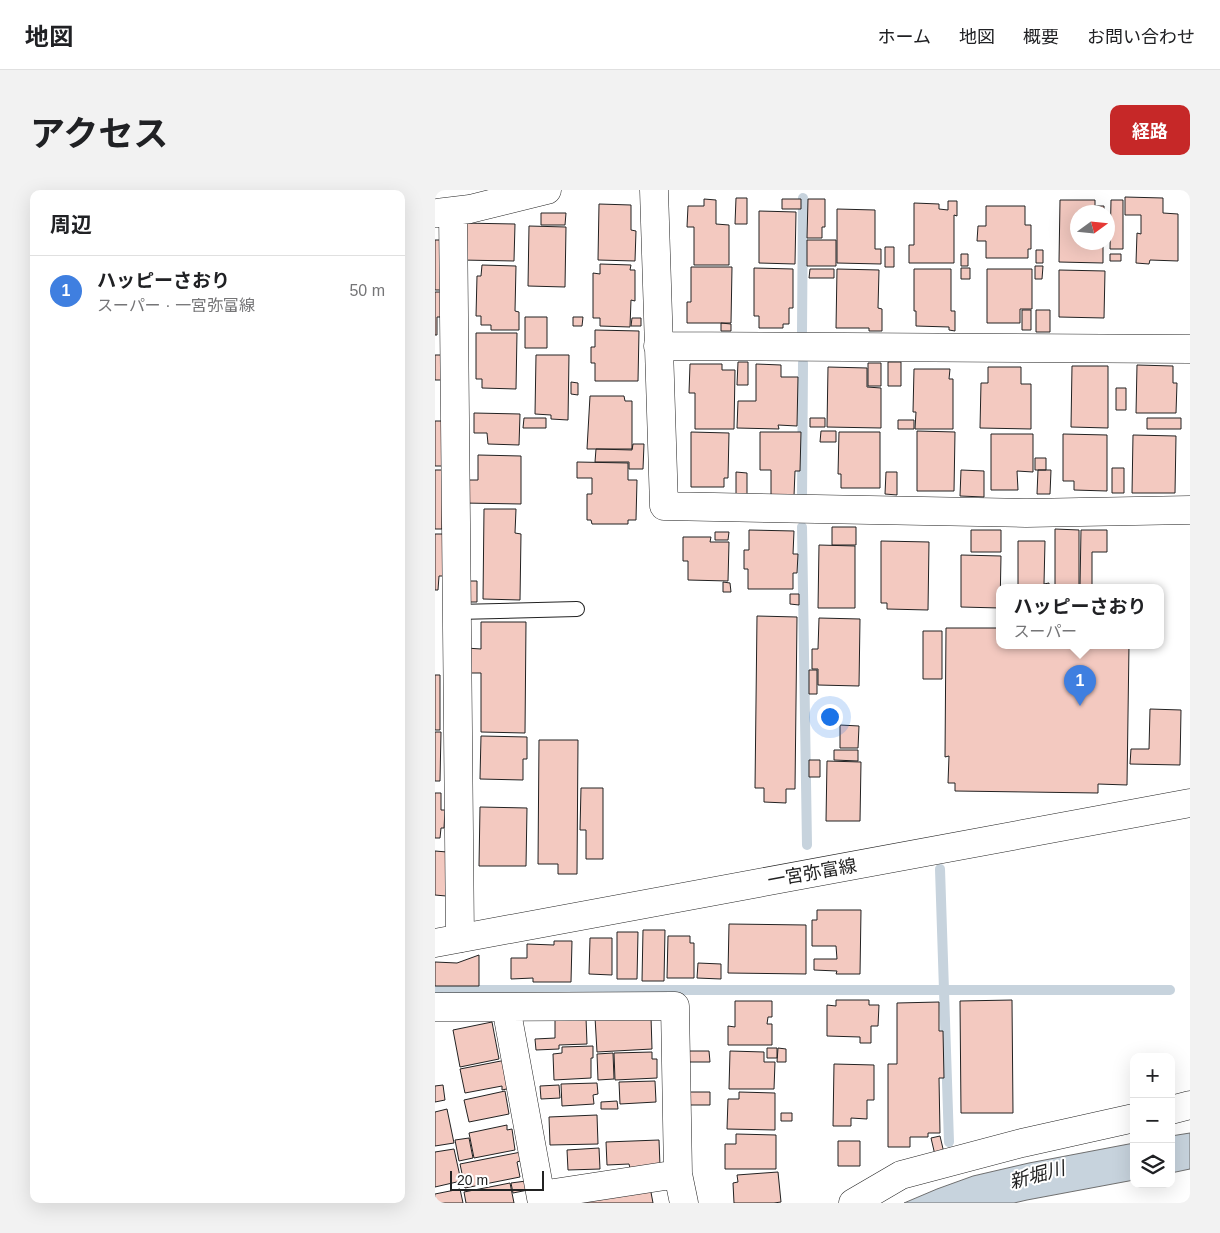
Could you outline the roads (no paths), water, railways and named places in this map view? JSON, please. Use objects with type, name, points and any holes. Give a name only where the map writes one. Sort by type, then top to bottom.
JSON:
[{"type":"street","points":[[653,190],[664,506],[1026,513],[1190,510]]},
{"type":"street","points":[[448,940],[449,608],[444,212],[470,209],[538,191]]},
{"type":"street","points":[[659,346],[1190,349]]},
{"type":"street","name":"一宮弥富線","points":[[448,940],[1190,803]]},
{"type":"street","points":[[435,1007],[675,1006],[677,1174],[684,1203]]},
{"type":"street","points":[[506,1007],[541,1199],[677,1174]]},
{"type":"street","points":[[1175,1109],[1190,1105]]},
{"type":"street","points":[[853,1203],[901,1175],[1022,1143],[1130,1119]]},
{"type":"lane","points":[[449,608],[577,609]]},
{"type":"water","points":[[1190,1133],[1190,1169],[1175,1172],[1175,1135]]},
{"type":"water","name":"新堀川","points":[[1130,1144],[1130,1181],[1014,1203],[904,1203],[973,1176]]},
{"type":"waterway","points":[[802,333],[803,198]]},
{"type":"waterway","points":[[802,498],[803,363]]},
{"type":"waterway","points":[[802,527],[807,845]]},
{"type":"waterway","points":[[940,869],[949,1142]]},
{"type":"waterway","points":[[435,990],[1170,990]]},
{"type":"place","name":"ハッピーさおり","points":[[1080,706]]}]
